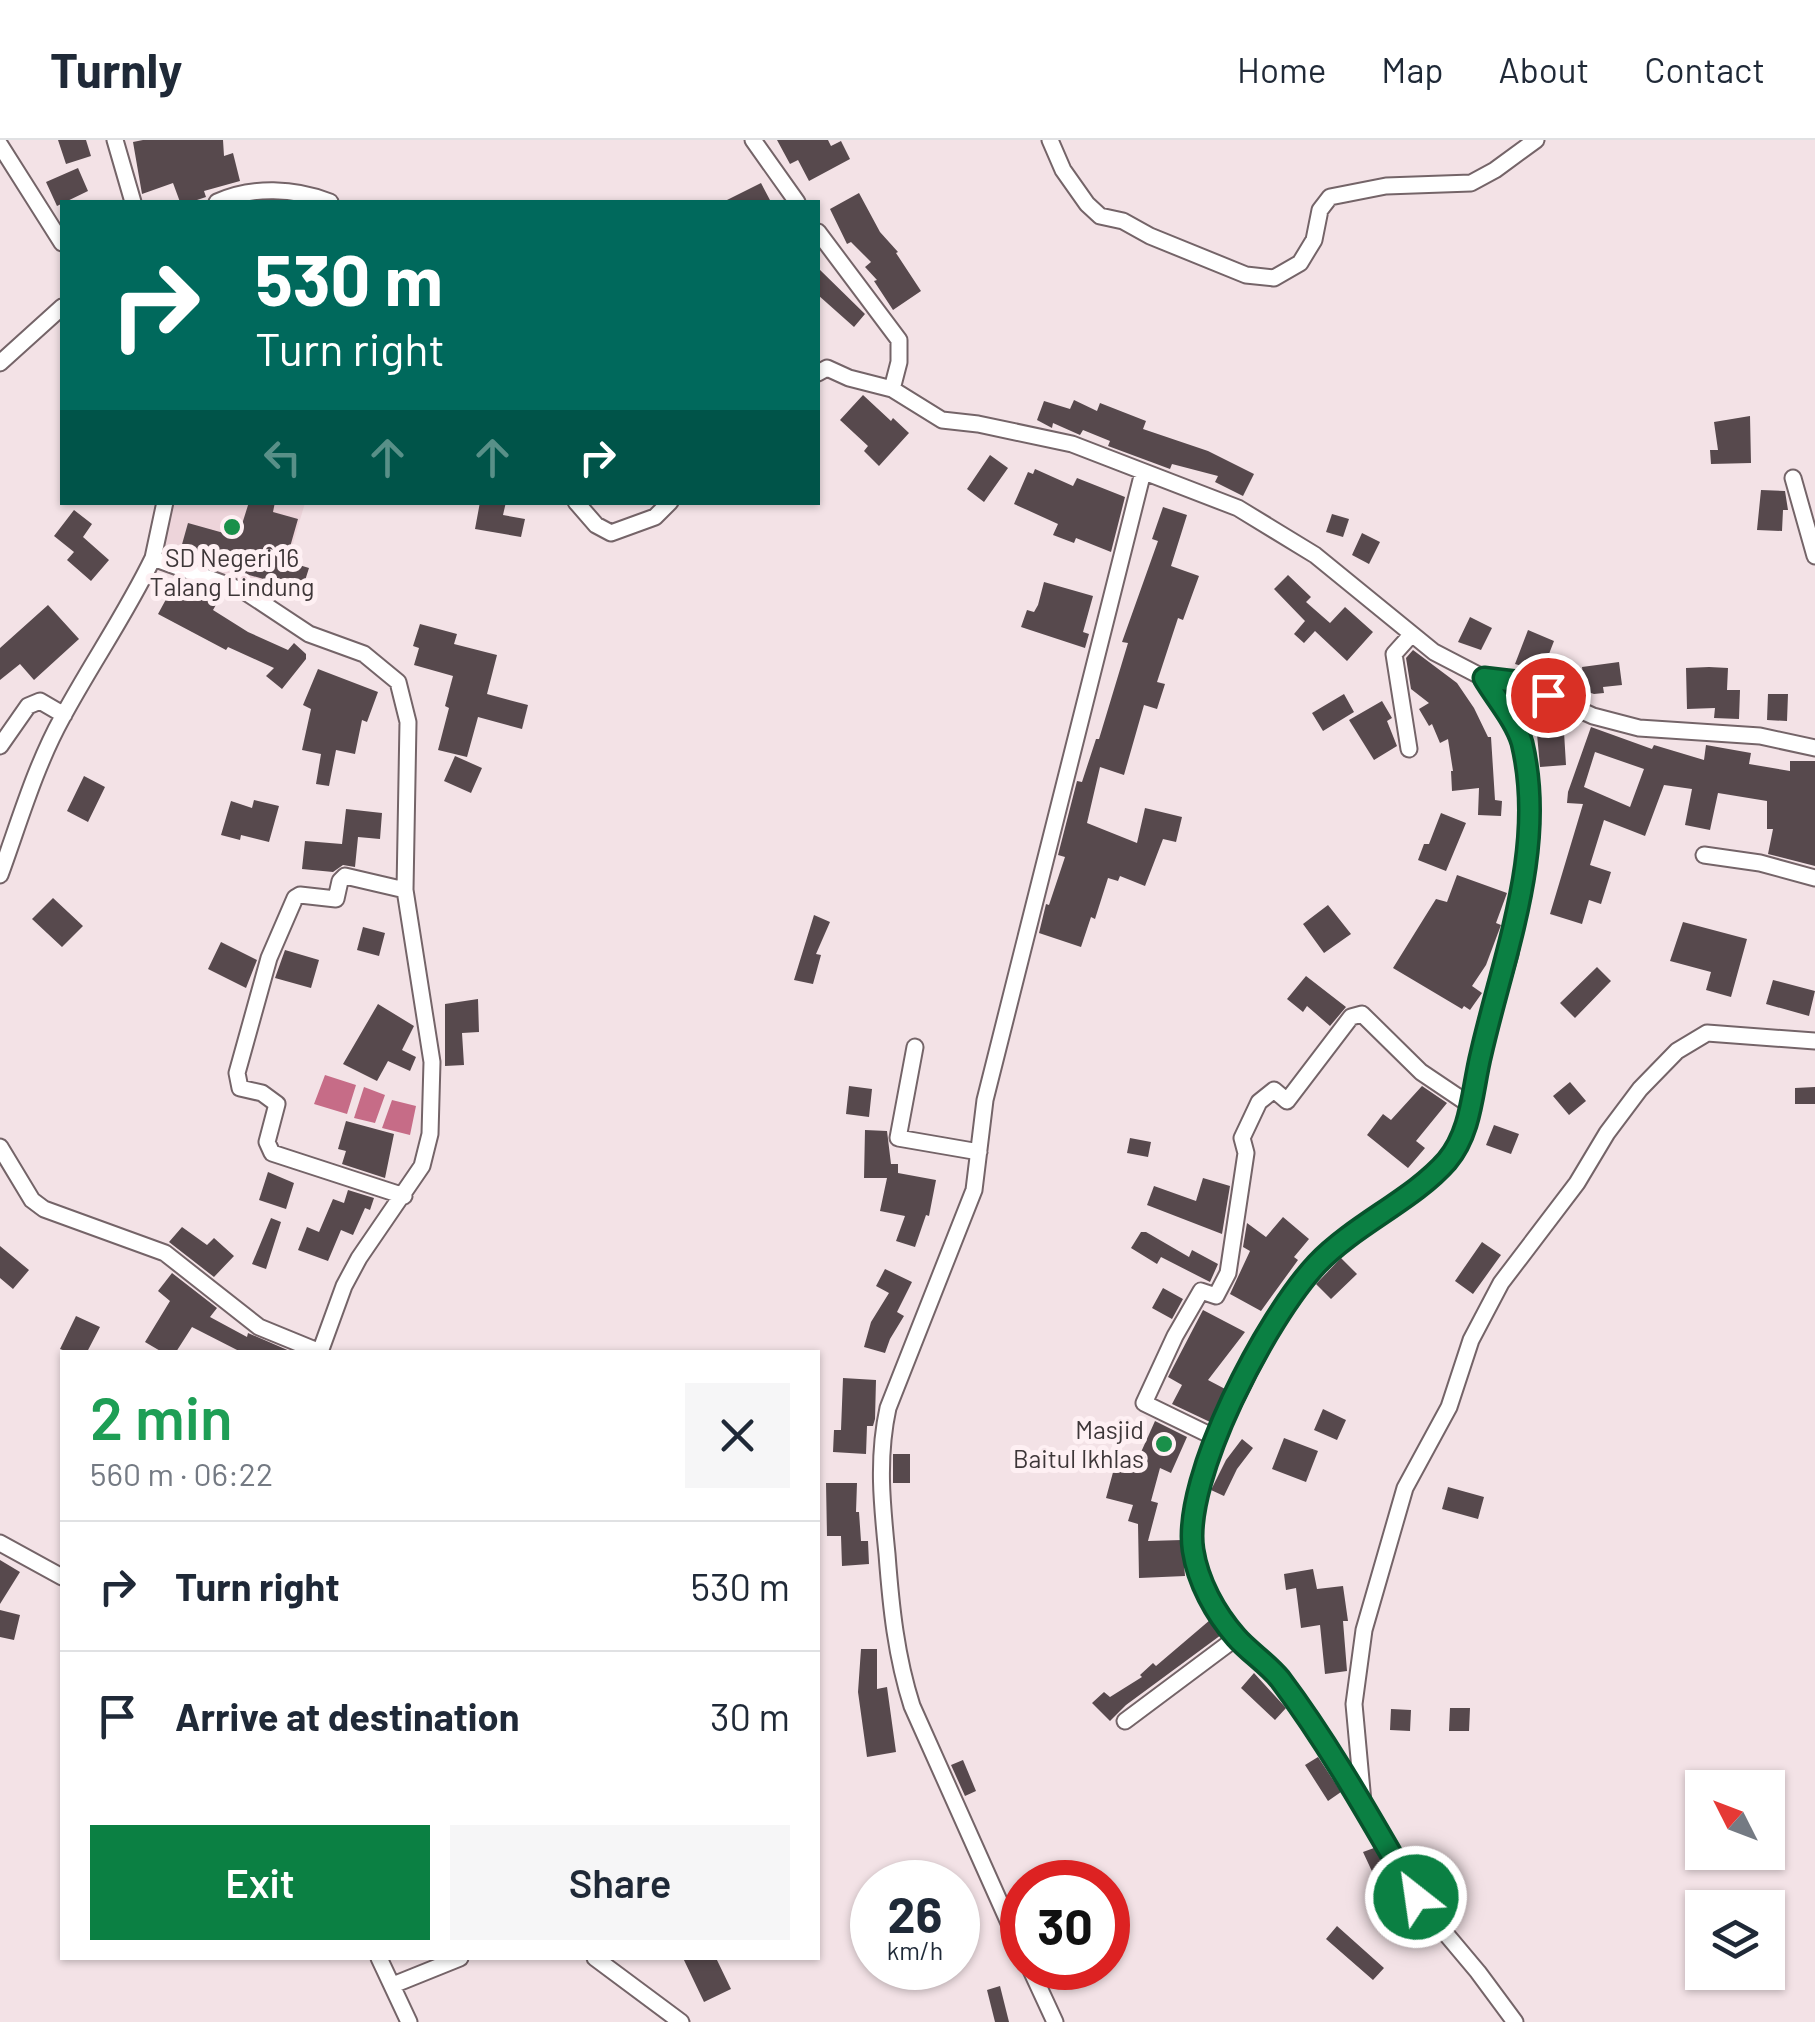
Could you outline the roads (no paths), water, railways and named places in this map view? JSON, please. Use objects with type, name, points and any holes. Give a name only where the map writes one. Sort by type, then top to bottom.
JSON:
[{"type":"street","points":[[115,140],[132,200]]},
{"type":"street","points":[[754,140],[796,200]]},
{"type":"street","points":[[1050,140],[1063,170],[1100,216],[1123,221],[1246,275],[1274,278],[1300,263],[1314,240],[1320,210],[1330,197],[1386,186],[1471,183],[1536,140]]},
{"type":"street","points":[[0,145],[60,240]]},
{"type":"street","points":[[221,200],[264,190],[325,200]]},
{"type":"street","points":[[820,235],[899,340],[899,362],[892,389]]},
{"type":"street","points":[[0,362],[60,309]]},
{"type":"street","points":[[820,372],[827,368],[892,389],[942,420],[1072,444],[1238,508],[1315,555],[1434,652],[1484,678],[1518,682],[1593,716],[1639,728],[1760,736],[1815,748]]},
{"type":"street","points":[[1000,1903],[912,1706],[900,1670],[892,1619],[880,1442],[888,1408],[974,1190],[985,1100],[1143,472]]},
{"type":"street","points":[[1793,478],[1815,556]]},
{"type":"street","points":[[0,876],[26,802],[64,715],[153,558],[165,505]]},
{"type":"street","points":[[579,505],[596,525],[611,533],[655,517],[667,505]]},
{"type":"street","points":[[153,558],[244,591],[308,634],[364,654],[398,682],[408,722],[405,890],[432,1062],[430,1134],[422,1166],[344,1286],[321,1350]]},
{"type":"street","points":[[1409,749],[1394,654],[1411,634]]},
{"type":"street","points":[[1484,678],[1521,738],[1528,777],[1528,849],[1510,954],[1481,1053],[1468,1122],[1449,1158],[1428,1179],[1354,1230],[1316,1265],[1276,1319],[1216,1438],[1197,1490],[1193,1548],[1206,1594],[1236,1638],[1278,1676],[1363,1806],[1416,1897],[1516,2022]]},
{"type":"street","points":[[0,746],[28,706],[40,701],[64,715]]},
{"type":"street","points":[[1704,855],[1760,863],[1815,878]]},
{"type":"street","points":[[404,1196],[272,1153],[267,1142],[276,1104],[262,1093],[240,1088],[237,1072],[269,958],[295,898],[300,895],[336,899],[345,876],[405,890]]},
{"type":"street","points":[[1216,1438],[1144,1403],[1201,1291],[1216,1296],[1228,1273],[1246,1153],[1242,1138],[1259,1102],[1274,1090],[1286,1101],[1351,1017],[1362,1014],[1421,1072],[1470,1105]]},
{"type":"street","points":[[1363,1806],[1354,1704],[1364,1630],[1405,1488],[1449,1406],[1471,1340],[1501,1283],[1577,1183],[1607,1133],[1677,1051],[1707,1033],[1815,1042]]},
{"type":"street","points":[[915,1047],[898,1138],[979,1152]]},
{"type":"street","points":[[0,1146],[32,1200],[44,1209],[165,1253],[259,1327],[315,1350]]},
{"type":"street","points":[[0,1543],[60,1576]]},
{"type":"street","points":[[1125,1721],[1236,1638]]},
{"type":"street","points":[[380,1960],[409,2022]]},
{"type":"street","points":[[393,1985],[455,1960]]},
{"type":"street","points":[[597,1960],[681,2022]]},
{"type":"street","points":[[1040,1990],[1055,2022]]},
{"type":"place","name":"SD Negeri 16 Talang Lindung","points":[[232,527]]},
{"type":"place","name":"Masjid Baitul Ikhlas","points":[[1164,1444]]}]
